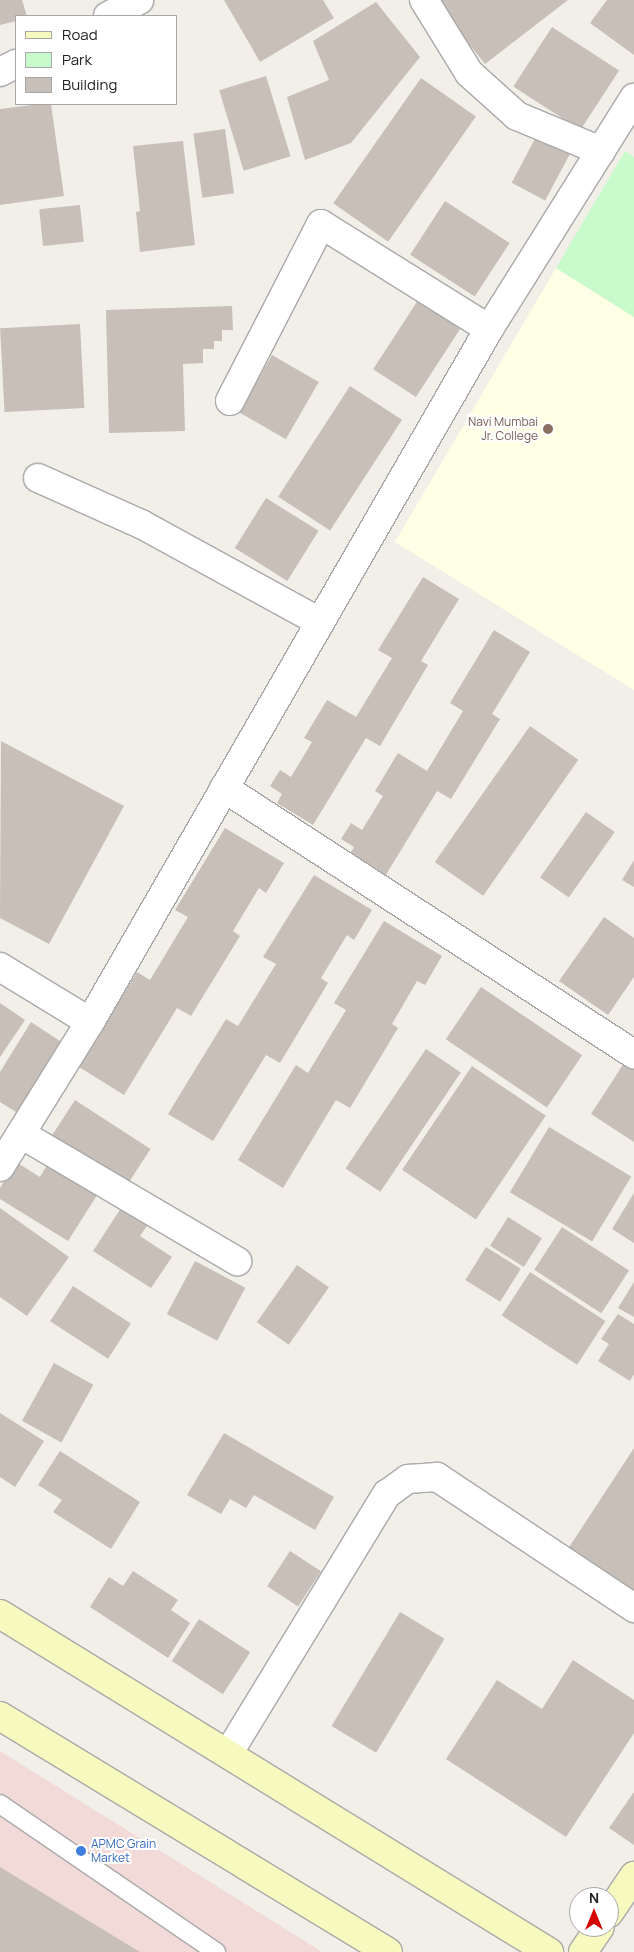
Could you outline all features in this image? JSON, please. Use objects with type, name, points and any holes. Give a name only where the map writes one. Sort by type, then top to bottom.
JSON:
[{"type":"main road","points":[[0,1614],[550,1952]]},
{"type":"main road","points":[[0,1716],[388,1952]]},
{"type":"main road","points":[[619,1899],[634,1876]]},
{"type":"main road","points":[[583,1952],[593,1937]]},
{"type":"street","points":[[110,15],[139,0]]},
{"type":"street","points":[[424,0],[469,73],[517,116],[601,151]]},
{"type":"street","points":[[0,72],[15,64]]},
{"type":"street","points":[[0,1167],[90,1022],[489,329],[634,98]]},
{"type":"street","points":[[230,401],[320,224],[489,329]]},
{"type":"street","points":[[38,478],[141,524],[320,622]]},
{"type":"street","points":[[224,788],[634,1054]]},
{"type":"street","points":[[0,967],[90,1022]]},
{"type":"street","points":[[21,1134],[237,1261]]},
{"type":"street","points":[[228,1754],[386,1494],[408,1479],[437,1477],[634,1608]]},
{"type":"lane","points":[[0,1804],[216,1952]]},
{"type":"shaded area","name":"Navi Mumbai Jr. College","points":[[556,268],[634,317],[634,690],[395,542]]},
{"type":"shaded area","name":"APMC Grain Market","points":[[0,1751],[322,1952],[0,1952]]},
{"type":"green space","points":[[625,151],[634,157],[634,317],[556,268]]},
{"type":"building","points":[[0,0],[22,0],[27,15],[15,15],[15,21],[0,25]]},
{"type":"building","points":[[224,0],[323,0],[334,18],[260,62]]},
{"type":"building","points":[[434,0],[568,0],[485,64]]},
{"type":"building","points":[[607,0],[634,0],[634,55],[590,23]]},
{"type":"building","points":[[376,2],[420,57],[351,143],[305,160],[287,97],[329,80],[313,41]]},
{"type":"building","points":[[552,27],[619,71],[580,130],[513,87]]},
{"type":"building","points":[[266,76],[291,156],[244,171],[219,90]]},
{"type":"building","points":[[421,78],[476,116],[388,242],[333,203]]},
{"type":"building","points":[[51,105],[64,196],[0,205],[0,109]]},
{"type":"building","points":[[225,129],[234,193],[202,198],[193,133]]},
{"type":"building","points":[[537,135],[571,153],[545,201],[512,183]]},
{"type":"building","points":[[183,141],[195,245],[140,252],[136,212],[140,211],[133,146]]},
{"type":"building","points":[[445,201],[510,243],[475,297],[410,255]]},
{"type":"building","points":[[80,205],[84,242],[43,246],[39,209]]},
{"type":"building","points":[[420,297],[463,325],[416,397],[373,369]]},
{"type":"building","points":[[232,306],[233,330],[222,330],[222,341],[214,341],[214,349],[203,349],[203,363],[183,364],[185,431],[109,433],[106,310]]},
{"type":"building","points":[[80,324],[84,408],[5,412],[0,328]]},
{"type":"building","points":[[272,355],[319,382],[286,439],[239,412]]},
{"type":"building","points":[[350,386],[402,420],[330,530],[278,497]]},
{"type":"building","points":[[266,498],[319,531],[287,581],[235,548]]},
{"type":"building","points":[[423,577],[459,599],[421,661],[428,665],[380,746],[366,738],[313,825],[277,803],[282,794],[270,786],[280,770],[291,777],[312,742],[304,738],[327,700],[356,717],[392,658],[378,650]]},
{"type":"building","points":[[494,630],[530,652],[492,714],[500,719],[451,799],[437,791],[384,878],[348,857],[354,847],[341,839],[351,823],[362,830],[383,796],[375,791],[398,753],[427,771],[463,711],[450,703]]},
{"type":"building","points":[[530,726],[578,760],[483,896],[435,862]]},
{"type":"building","points":[[1,741],[124,806],[49,944],[0,918]]},
{"type":"building","points":[[586,812],[615,832],[569,898],[540,878]]},
{"type":"building","points":[[225,828],[284,863],[266,893],[259,888],[233,931],[240,936],[191,1016],[177,1008],[124,1095],[79,1067],[137,972],[150,980],[188,917],[175,910]]},
{"type":"building","points":[[634,860],[634,887],[622,880]]},
{"type":"building","points":[[314,875],[372,910],[354,940],[347,935],[321,978],[328,983],[280,1063],[266,1055],[213,1141],[168,1114],[226,1019],[238,1026],[276,964],[263,957]]},
{"type":"building","points":[[604,917],[634,938],[634,977],[608,1015],[559,981]]},
{"type":"building","points":[[384,921],[442,956],[425,985],[417,981],[392,1024],[398,1028],[350,1108],[336,1100],[283,1188],[238,1160],[296,1065],[308,1073],[346,1010],[334,1003]]},
{"type":"building","points":[[481,987],[582,1055],[547,1107],[446,1039]]},
{"type":"building","points":[[0,1003],[25,1020],[0,1057]]},
{"type":"building","points":[[31,1022],[69,1047],[24,1117],[0,1102],[0,1072]]},
{"type":"building","points":[[426,1049],[461,1072],[380,1192],[345,1168]]},
{"type":"building","points":[[626,1060],[634,1065],[634,1142],[591,1114]]},
{"type":"building","points":[[472,1066],[546,1116],[476,1219],[402,1170]]},
{"type":"building","points":[[75,1100],[150,1149],[127,1185],[52,1136]]},
{"type":"building","points":[[549,1127],[631,1176],[592,1242],[510,1192]]},
{"type":"building","points":[[50,1160],[99,1192],[68,1241],[0,1199],[0,1188],[16,1162],[40,1177]]},
{"type":"building","points":[[634,1193],[634,1243],[612,1229]]},
{"type":"building","points":[[123,1205],[149,1223],[140,1236],[172,1257],[151,1288],[93,1251]]},
{"type":"building","points":[[0,1208],[69,1257],[27,1316],[0,1297]]},
{"type":"building","points":[[508,1217],[542,1238],[524,1267],[490,1246]]},
{"type":"building","points":[[562,1227],[629,1271],[601,1313],[534,1270]]},
{"type":"building","points":[[486,1247],[521,1269],[500,1302],[465,1280]]},
{"type":"building","points":[[195,1261],[245,1288],[217,1341],[167,1314]]},
{"type":"building","points":[[297,1265],[329,1287],[289,1345],[257,1322]]},
{"type":"building","points":[[530,1272],[605,1321],[577,1365],[502,1316]]},
{"type":"building","points":[[634,1282],[634,1317],[618,1308]]},
{"type":"building","points":[[73,1286],[131,1324],[108,1359],[50,1321]]},
{"type":"building","points":[[618,1314],[634,1324],[634,1374],[630,1381],[598,1361],[609,1344],[601,1339]]},
{"type":"building","points":[[54,1363],[93,1385],[61,1443],[22,1421]]},
{"type":"building","points":[[0,1413],[44,1441],[15,1487],[0,1477]]},
{"type":"building","points":[[224,1433],[334,1497],[315,1530],[254,1495],[246,1508],[230,1499],[221,1514],[187,1495]]},
{"type":"building","points":[[634,1448],[634,1600],[564,1555]]},
{"type":"building","points":[[60,1451],[140,1502],[111,1549],[53,1512],[62,1500],[38,1485]]},
{"type":"building","points":[[290,1551],[321,1571],[298,1606],[267,1586]]},
{"type":"building","points":[[133,1571],[178,1600],[171,1610],[190,1623],[168,1658],[90,1607],[109,1577],[123,1586]]},
{"type":"building","points":[[400,1612],[445,1639],[376,1753],[331,1726]]},
{"type":"building","points":[[199,1619],[250,1652],[223,1694],[172,1661]]},
{"type":"building","points":[[573,1660],[634,1700],[634,1733],[566,1837],[446,1759],[497,1680],[542,1709]]},
{"type":"building","points":[[634,1792],[634,1845],[609,1828]]},
{"type":"building","points":[[0,1867],[140,1952],[0,1952]]},
{"type":"place","name":"Navi Mumbai Jr. College","points":[[548,429]]},
{"type":"place","name":"APMC Grain Market","points":[[81,1851]]}]
